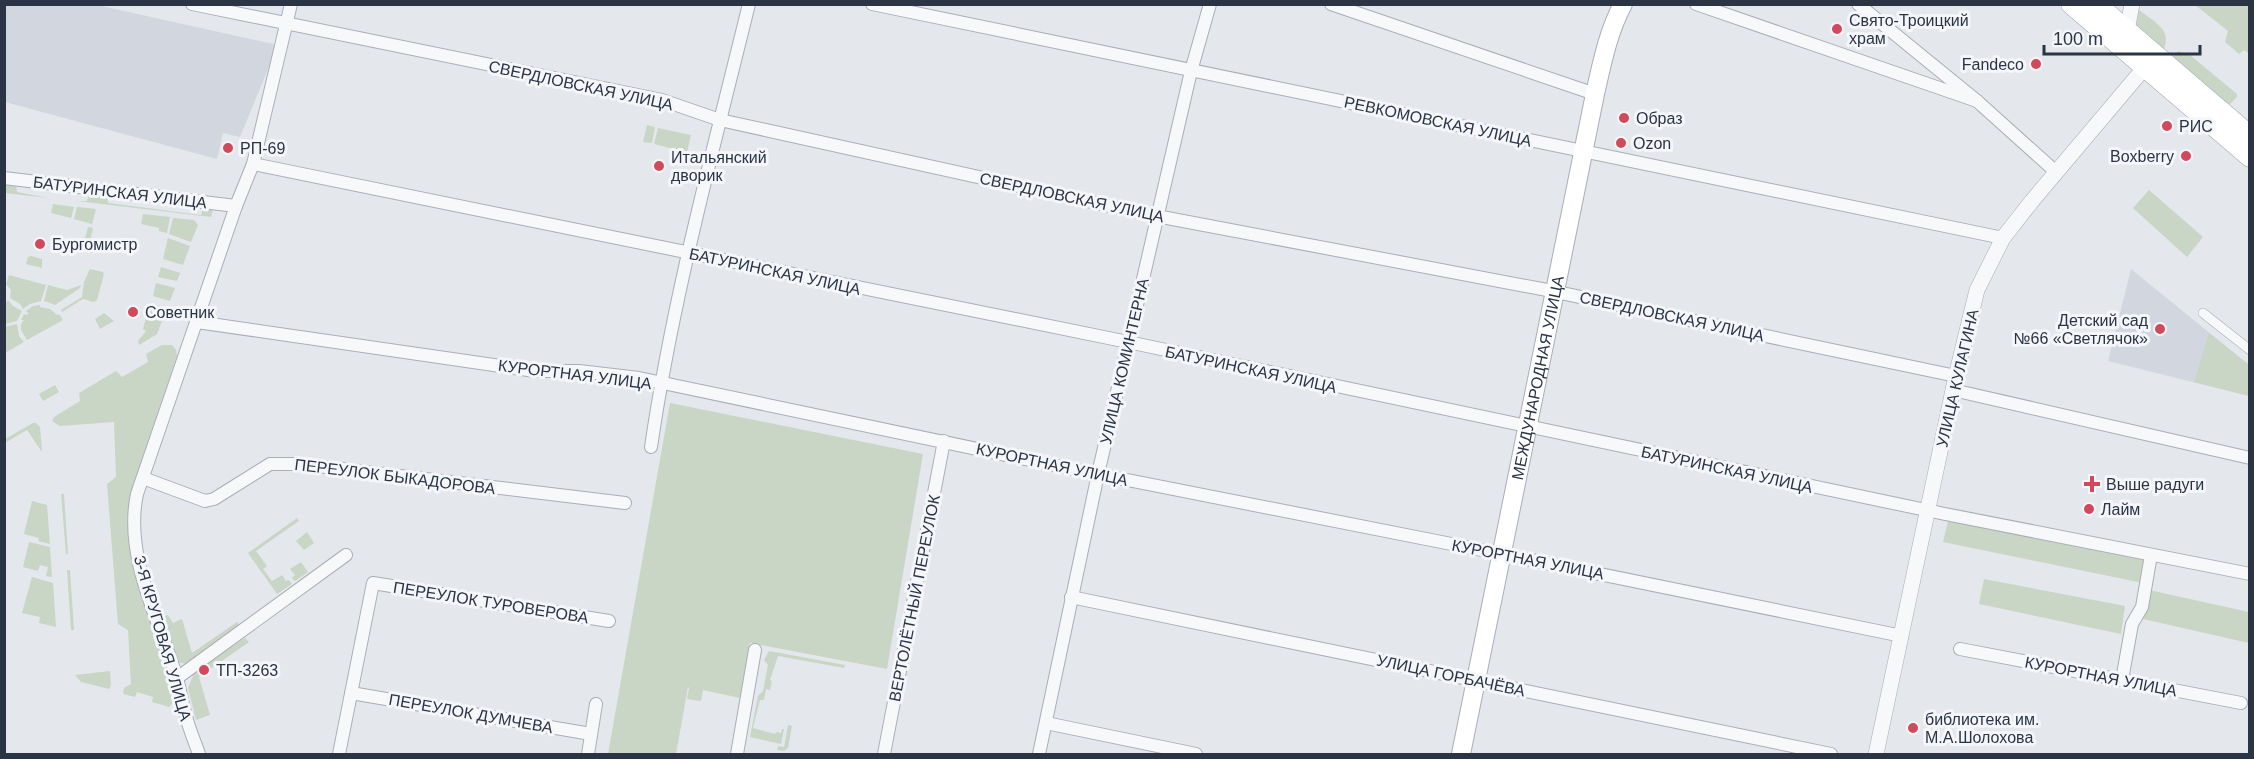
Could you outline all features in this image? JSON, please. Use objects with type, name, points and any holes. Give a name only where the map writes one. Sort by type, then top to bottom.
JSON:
[{"type":"main road","name":"МЕЖДУНАРОДНАЯ УЛИЦА","points":[[1461,754],[1478,680],[1604,52],[1623,4]]},
{"type":"main road","points":[[2071,4],[2250,136]]},
{"type":"main road","points":[[2096,4],[2127,31],[2150,62],[2250,157]]},
{"type":"street","name":"СВЕРДЛОВСКАЯ УЛИЦА","points":[[192,4],[662,100],[720,120],[1157,216],[1555,291],[1954,383],[2250,458]]},
{"type":"street","name":"3-Я КРУГОВАЯ УЛИЦА","points":[[200,754],[145,584],[134,537],[133,512],[236,206],[253,164],[291,4]]},
{"type":"street","points":[[651,447],[660,384],[688,253],[748,4]]},
{"type":"street","name":"РЕВКОМОВСКАЯ УЛИЦА","points":[[872,4],[2003,238]]},
{"type":"street","name":"УЛИЦА КОМИНТЕРНА","points":[[1039,754],[1071,597],[1128,342],[1191,71],[1210,4]]},
{"type":"street","points":[[1331,4],[1595,94]]},
{"type":"street","points":[[1696,4],[1977,101]]},
{"type":"street","points":[[1858,4],[1977,101],[2056,172]]},
{"type":"street","points":[[2127,31],[2132,4]]},
{"type":"street","name":"УЛИЦА КУЛАГИНА","points":[[1876,754],[1954,383],[1977,290],[2003,238],[2150,62]]},
{"type":"street","name":"БАТУРИНСКАЯ УЛИЦА","points":[[253,164],[1128,342],[1928,511],[2250,574]]},
{"type":"street","name":"БАТУРИНСКАЯ УЛИЦА","points":[[4,178],[236,206]]},
{"type":"street","points":[[2203,313],[2250,350]]},
{"type":"street","name":"КУРОРТНАЯ УЛИЦА","points":[[197,322],[535,370],[589,372],[639,378],[1098,474],[1902,636]]},
{"type":"street","name":"ВЕРТОЛЁТНЫЙ ПЕРЕУЛОК","points":[[884,754],[944,441]]},
{"type":"street","name":"ПЕРЕУЛОК БЫКАДОРОВА","points":[[143,478],[205,501],[214,499],[270,464],[301,464],[625,503]]},
{"type":"street","points":[[177,678],[346,555]]},
{"type":"street","points":[[2122,680],[2132,624],[2142,607],[2151,555]]},
{"type":"street","name":"ПЕРЕУЛОК ТУРОВЕРОВА","points":[[351,693],[373,583],[609,621]]},
{"type":"street","name":"УЛИЦА ГОРБАЧЁВА","points":[[1071,597],[1831,754]]},
{"type":"street","name":"КУРОРТНАЯ УЛИЦА","points":[[1960,649],[2241,703]]},
{"type":"street","points":[[737,754],[755,650]]},
{"type":"street","points":[[339,754],[348,698],[351,693]]},
{"type":"street","name":"ПЕРЕУЛОК ДУМЧЕВА","points":[[351,693],[591,734]]},
{"type":"street","points":[[588,754],[596,704]]},
{"type":"street","points":[[1046,723],[1196,754]]},
{"type":"shaded area","points":[[4,5],[97,5],[278,45],[240,137],[223,133],[217,159],[5,102]]},
{"type":"shaded area","name":"Детский сад №66 «Светлячок»","points":[[2131,269],[2249,365],[2249,396],[2108,361]]},
{"type":"green space","points":[[2195,5],[2249,5],[2249,53],[2244,50],[2239,54],[2225,42],[2228,31]]},
{"type":"green space","points":[[2139,10],[2164,31],[2166,42],[2164,49],[2136,25]]},
{"type":"green space","points":[[2178,51],[2190,55],[2237,94],[2237,97],[2229,105],[2173,57]]},
{"type":"green space","points":[[647,125],[655,127],[652,143],[643,142]]},
{"type":"green space","points":[[658,128],[691,135],[687,152],[654,144]]},
{"type":"green space","points":[[5,183],[16,185],[17,192],[48,198],[5,193]]},
{"type":"green space","points":[[2149,190],[2203,237],[2187,257],[2133,208]]},
{"type":"green space","points":[[89,194],[107,196],[108,203],[201,215],[203,209],[213,209],[211,217],[77,201],[87,201]]},
{"type":"green space","points":[[53,204],[74,207],[71,218],[51,213]]},
{"type":"green space","points":[[77,207],[96,209],[92,224],[74,219]]},
{"type":"green space","points":[[143,214],[170,217],[167,233],[159,231],[159,228],[141,224]]},
{"type":"green space","points":[[173,218],[194,220],[198,225],[191,242],[169,234]]},
{"type":"green space","points":[[88,227],[93,228],[90,241],[96,243],[93,253],[82,250]]},
{"type":"green space","points":[[168,238],[190,246],[183,265],[163,259]]},
{"type":"green space","points":[[28,257],[42,259],[42,268],[26,264]]},
{"type":"green space","points":[[161,267],[180,273],[177,281],[158,277]]},
{"type":"green space","points":[[90,269],[104,274],[97,300],[94,302],[83,299],[62,312],[61,310],[82,297],[84,282]]},
{"type":"green space","points":[[9,275],[46,285],[41,301],[23,309],[20,304],[10,298],[11,290],[6,284]]},
{"type":"green space","points":[[156,283],[175,288],[170,301],[153,296]]},
{"type":"green space","points":[[48,285],[67,290],[81,285],[55,305],[44,301]]},
{"type":"green space","points":[[8,300],[22,311],[17,321],[5,324],[5,304]]},
{"type":"green space","points":[[150,303],[167,308],[157,334],[139,345],[138,341],[146,331],[143,329]]},
{"type":"green space","points":[[40,305],[40,307],[59,314],[63,320],[27,340],[21,330],[24,320],[21,320],[24,314],[27,315],[26,311],[33,306]]},
{"type":"green space","points":[[104,313],[114,321],[100,329],[95,319]]},
{"type":"green space","points":[[17,324],[19,336],[24,342],[5,353],[5,327]]},
{"type":"green space","points":[[2209,333],[2249,365],[2249,396],[2194,382]]},
{"type":"green space","points":[[162,345],[172,345],[177,356],[132,489],[127,518],[139,586],[176,699],[169,707],[152,702],[153,697],[137,692],[135,697],[123,694],[124,688],[131,684],[128,630],[118,624],[107,484],[116,477],[114,422],[60,426],[52,421],[54,417],[80,401],[79,393],[116,371],[122,377],[148,362],[146,354]]},
{"type":"green space","points":[[55,385],[59,392],[43,401],[39,394]]},
{"type":"green space","points":[[670,403],[923,454],[887,669],[750,643],[740,698],[703,690],[701,701],[687,699],[688,687],[676,754],[608,754]]},
{"type":"green space","points":[[33,423],[40,427],[42,452],[27,430],[5,443],[5,439]]},
{"type":"green space","points":[[61,494],[64,494],[68,554],[66,554]]},
{"type":"green space","points":[[32,501],[47,505],[50,544],[24,534]]},
{"type":"green space","points":[[1949,517],[2148,557],[2143,583],[1943,542]]},
{"type":"green space","points":[[297,518],[299,521],[256,551],[267,566],[263,569],[272,581],[282,575],[292,584],[277,594],[248,553]]},
{"type":"green space","points":[[307,532],[314,543],[304,550],[296,541]]},
{"type":"green space","points":[[29,542],[50,547],[52,577],[46,576],[48,567],[40,565],[38,571],[23,567]]},
{"type":"green space","points":[[301,562],[308,572],[295,581],[292,578],[295,575],[290,569]]},
{"type":"green space","points":[[67,570],[70,570],[74,630],[71,630]]},
{"type":"green space","points":[[32,577],[53,583],[56,627],[39,623],[40,617],[22,613]]},
{"type":"green space","points":[[1984,579],[2125,606],[2121,634],[1979,604]]},
{"type":"green space","points":[[2149,590],[2249,612],[2249,643],[2143,619]]},
{"type":"green space","points":[[168,615],[173,623],[182,619],[192,653],[237,622],[242,629],[186,664],[178,662],[161,617]]},
{"type":"green space","points":[[245,638],[249,642],[199,677],[210,715],[196,720],[188,688],[193,676],[191,674]]},
{"type":"green space","points":[[769,651],[845,665],[844,668],[778,656],[770,680],[772,681],[770,690],[766,689],[764,700],[760,700],[753,728],[775,734],[776,732],[781,733],[784,729],[781,744],[750,737],[758,696],[763,691],[768,665],[764,660]]},
{"type":"green space","points":[[110,671],[109,689],[81,682],[75,675]]},
{"type":"green space","points":[[788,725],[792,726],[788,748],[784,751],[777,750],[778,746],[784,747]]},
{"type":"place","name":"Свято-Троицкий храм","points":[[1837,29]]},
{"type":"place","name":"Fandeco","points":[[2036,64]]},
{"type":"place","name":"Образ","points":[[1624,118]]},
{"type":"place","name":"РИС","points":[[2167,126]]},
{"type":"place","name":"Ozon","points":[[1621,143]]},
{"type":"place","name":"РП-69","points":[[228,148]]},
{"type":"place","name":"Boxberry","points":[[2186,156]]},
{"type":"place","name":"Итальянский дворик","points":[[659,166]]},
{"type":"place","name":"Бургомистр","points":[[40,244]]},
{"type":"place","name":"Советник","points":[[133,312]]},
{"type":"place","name":"Детский сад №66 «Светлячок»","points":[[2160,329]]},
{"type":"place","name":"Выше радуги","points":[[2092,484]]},
{"type":"place","name":"Лайм","points":[[2089,509]]},
{"type":"place","name":"ТП-3263","points":[[204,670]]},
{"type":"place","name":"библиотека им. М.А.Шолохова","points":[[1913,728]]}]
